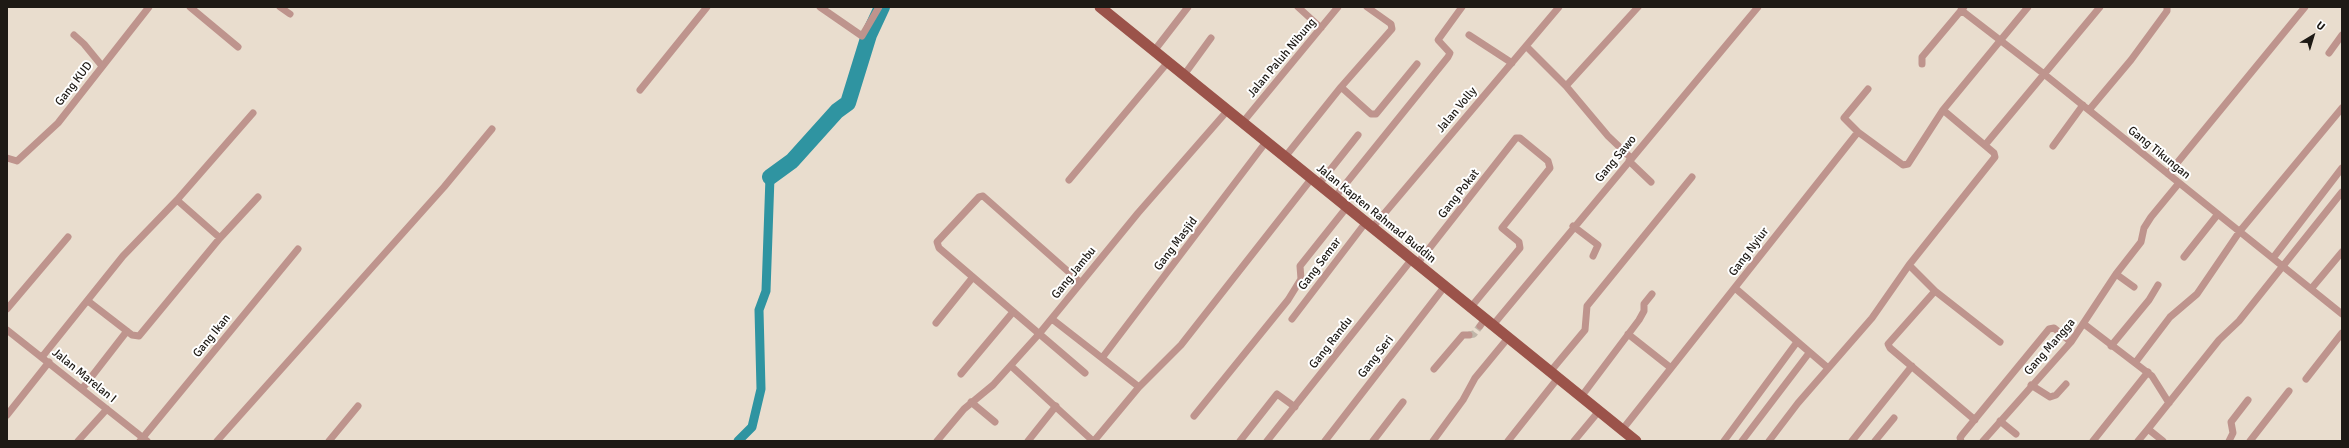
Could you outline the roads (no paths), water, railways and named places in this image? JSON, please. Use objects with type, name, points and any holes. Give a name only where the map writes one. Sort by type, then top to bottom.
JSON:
[{"type":"main road","name":"Jalan Kapten Rahmad Buddin","points":[[1100,7],[1471,307],[1486,323],[1508,338],[1636,441]]},
{"type":"street","name":"Gang KUD","points":[[7,158],[17,160],[28,153],[58,123],[149,7]]},
{"type":"street","points":[[190,7],[238,47]]},
{"type":"street","points":[[280,7],[290,14]]},
{"type":"street","points":[[640,90],[707,7]]},
{"type":"street","points":[[820,7],[862,36],[878,7]]},
{"type":"street","points":[[1154,51],[1188,7]]},
{"type":"street","points":[[1298,7],[1321,28]]},
{"type":"street","name":"Jalan Paluh Nibung","points":[[1242,122],[1338,7]]},
{"type":"street","points":[[1285,157],[1341,87],[1392,29],[1391,24],[1367,7]]},
{"type":"street","points":[[1335,197],[1448,57],[1450,53],[1438,40],[1462,7]]},
{"type":"street","name":"Jalan Volly","points":[[1369,225],[1527,47],[1559,7]]},
{"type":"street","points":[[1566,86],[1638,7]]},
{"type":"street","name":"Gang Sawo","points":[[1486,323],[1574,226],[1758,7]]},
{"type":"street","points":[[1868,89],[1844,118],[1858,132],[1901,164],[1906,165],[1944,110],[2028,7]]},
{"type":"street","points":[[1985,145],[2100,7]]},
{"type":"street","points":[[2053,146],[2131,60],[2168,11],[2166,7]]},
{"type":"street","points":[[2168,174],[2305,7]]},
{"type":"street","points":[[1922,64],[1922,57],[1962,9]]},
{"type":"street","name":"Gang Tikungan","points":[[1962,9],[2342,314]]},
{"type":"street","points":[[74,35],[84,44],[102,66]]},
{"type":"street","points":[[1469,35],[1512,63]]},
{"type":"street","points":[[2329,52],[2342,35]]},
{"type":"street","points":[[1184,75],[1211,38]]},
{"type":"street","points":[[1527,47],[1566,86],[1608,136],[1651,182]]},
{"type":"street","points":[[1069,180],[1168,62]]},
{"type":"street","points":[[1341,87],[1372,114],[1376,114],[1417,64]]},
{"type":"street","points":[[2135,363],[2170,316],[2197,294],[2240,232],[2342,108]]},
{"type":"street","name":"Gang Jambu","points":[[937,441],[970,402],[993,385],[1011,366],[1052,319],[1080,282],[1228,110]]},
{"type":"street","points":[[1769,441],[1828,368],[1872,318],[1909,265],[1993,160],[1994,153],[1944,110]]},
{"type":"street","points":[[42,357],[123,256],[177,200],[253,113]]},
{"type":"street","points":[[218,441],[444,187],[492,129]]},
{"type":"street","name":"Gang Nyiur","points":[[1622,430],[1735,288],[1778,231],[1858,132]]},
{"type":"street","points":[[1011,366],[1094,441],[1139,387],[1181,345],[1315,181],[1358,135]]},
{"type":"street","name":"Gang Pokat","points":[[1414,262],[1517,137],[1548,161],[1550,167],[1502,228],[1518,242],[1520,248],[1471,307]]},
{"type":"street","name":"Gang Masjid","points":[[1102,358],[1266,142]]},
{"type":"street","points":[[2272,258],[2342,168]]},
{"type":"street","points":[[1508,441],[1585,330],[1587,306],[1692,177]]},
{"type":"street","name":"Gang Mangga","points":[[1983,441],[2031,385],[2071,342],[2116,274],[2141,242],[2145,225],[2179,183]]},
{"type":"street","points":[[2138,441],[2200,362],[2219,340],[2239,321],[2342,192]]},
{"type":"street","points":[[1080,282],[984,196],[979,198],[937,242],[939,248],[1085,373]]},
{"type":"street","points":[[88,301],[127,331],[135,336],[139,336],[220,238],[258,197]]},
{"type":"street","points":[[177,200],[220,238]]},
{"type":"street","points":[[1194,416],[1288,300],[1301,279],[1300,266],[1347,207]]},
{"type":"street","points":[[2184,257],[2218,214]]},
{"type":"street","name":"Gang Semar","points":[[1292,319],[1369,225]]},
{"type":"street","points":[[1574,226],[1598,245],[1593,256]]},
{"type":"street","points":[[7,309],[68,237]]},
{"type":"street","name":"Gang Ikan","points":[[143,440],[298,249]]},
{"type":"street","points":[[2311,289],[2342,252]]},
{"type":"street","name":"Gang Randu","points":[[1267,441],[1414,262]]},
{"type":"street","points":[[1909,265],[1936,291],[2000,342]]},
{"type":"street","points":[[2116,274],[2134,287]]},
{"type":"street","points":[[936,323],[973,277]]},
{"type":"street","points":[[2111,346],[2149,300],[2158,285]]},
{"type":"street","name":"Gang Seri","points":[[1325,441],[1445,286]]},
{"type":"street","points":[[1735,288],[1828,368]]},
{"type":"street","points":[[1936,291],[1888,344],[1890,348],[1975,420]]},
{"type":"street","points":[[1581,396],[1642,315],[1644,304],[1652,294]]},
{"type":"street","points":[[961,374],[1013,312]]},
{"type":"street","points":[[1052,319],[1139,387]]},
{"type":"street","points":[[2084,324],[2111,346],[2148,372],[2169,402]]},
{"type":"street","points":[[1961,441],[1960,438],[2049,329],[2054,328],[2071,342]]},
{"type":"street","name":"Jalan Marelan I","points":[[7,331],[49,362],[143,440]]},
{"type":"street","points":[[82,389],[127,331]]},
{"type":"street","points":[[2306,379],[2342,333]]},
{"type":"street","points":[[1628,334],[1671,368]]},
{"type":"street","points":[[1434,369],[1463,335],[1469,335]]},
{"type":"street","points":[[1433,441],[1463,400],[1475,378],[1508,338]]},
{"type":"street","points":[[1724,441],[1797,342]]},
{"type":"street","points":[[1742,441],[1809,353]]},
{"type":"street","points":[[7,415],[49,362]]},
{"type":"street","points":[[1852,441],[1912,366]]},
{"type":"street","points":[[2093,441],[2148,372]]},
{"type":"street","points":[[2031,385],[2050,397],[2054,397],[2066,384]]},
{"type":"street","points":[[2250,441],[2289,391]]},
{"type":"street","points":[[1240,441],[1277,394],[1294,407]]},
{"type":"street","points":[[2229,441],[2233,433],[2231,422],[2248,400]]},
{"type":"street","points":[[970,402],[995,422]]},
{"type":"street","points":[[1373,441],[1403,402]]},
{"type":"street","points":[[329,441],[358,406]]},
{"type":"street","points":[[1028,441],[1056,406]]},
{"type":"street","points":[[78,441],[107,409]]},
{"type":"street","points":[[1574,441],[1599,411]]},
{"type":"street","points":[[1875,441],[1894,418]]},
{"type":"street","points":[[2000,421],[2016,434]]},
{"type":"street","points":[[2148,429],[2163,441]]},
{"type":"waterway","points":[[770,177],[792,161],[837,111],[848,103],[869,35],[882,7]]},
{"type":"waterway","points":[[738,441],[752,427],[761,389],[759,310],[766,291],[770,177]]},
{"type":"tunnel","points":[[1469,335],[1474,334],[1480,326]]}]
